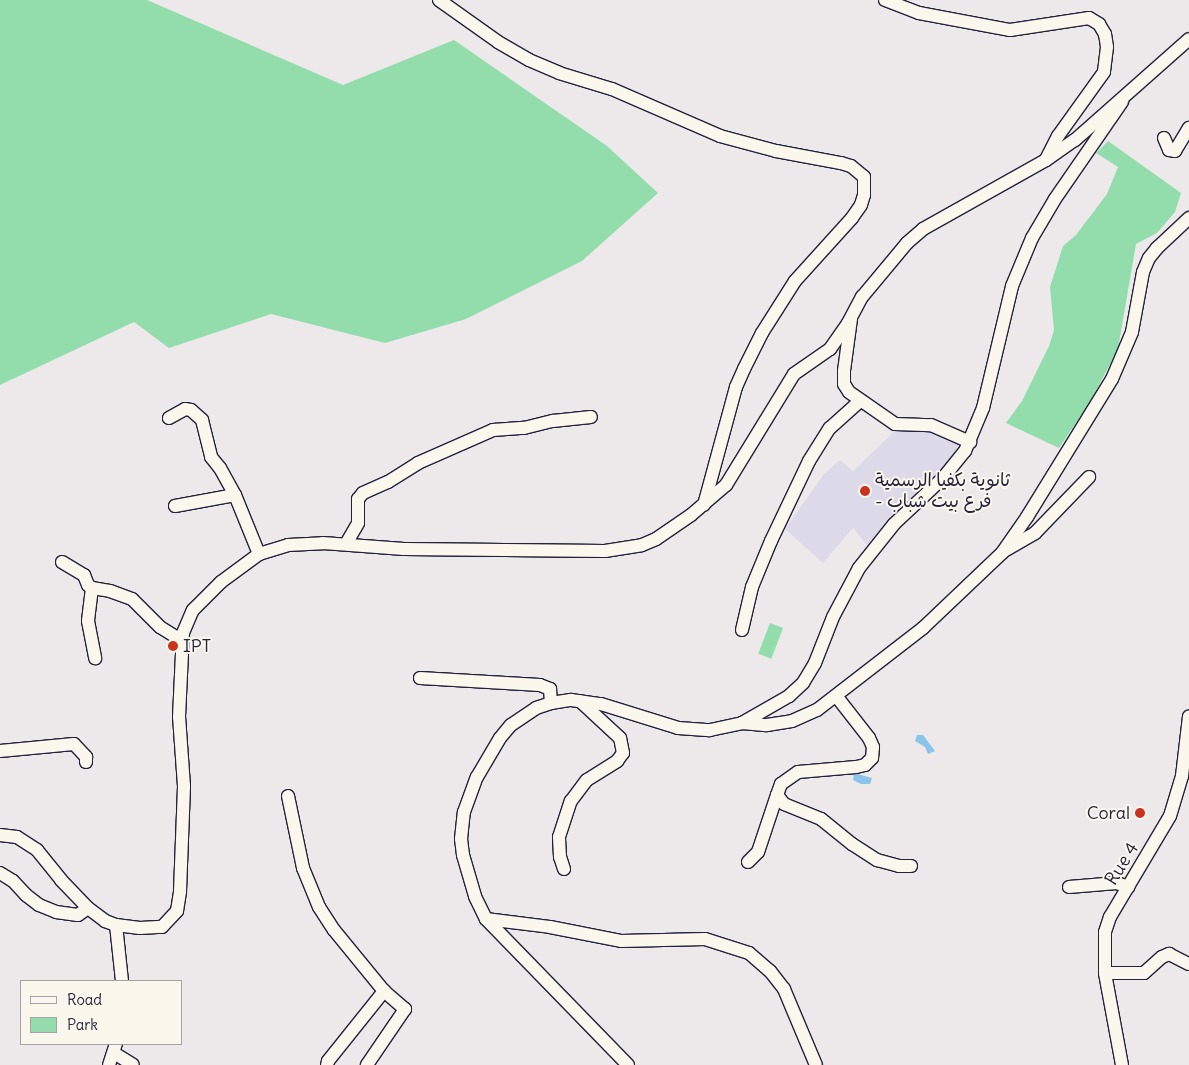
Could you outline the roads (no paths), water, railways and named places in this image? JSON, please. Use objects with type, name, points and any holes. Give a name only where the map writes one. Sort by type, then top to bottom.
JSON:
[{"type":"street","points":[[439,0],[498,42],[529,60],[558,73],[612,89],[720,136],[776,151],[841,163],[851,166],[864,177],[864,195],[861,205],[852,218],[796,281],[762,333],[744,368],[736,387],[704,504]]},
{"type":"street","points":[[885,0],[919,13],[1010,30],[1089,18],[1098,24],[1105,34],[1107,47],[1104,72],[1058,136],[1046,160]]},
{"type":"street","points":[[0,835],[17,837],[37,850],[61,880],[99,918],[116,925],[140,928],[162,927],[177,911],[184,786],[179,717],[182,641],[188,619],[202,599],[259,554],[288,545],[346,544],[404,549],[612,550],[642,545],[656,539],[704,504],[726,485],[794,374],[830,349],[862,297],[907,243],[923,229],[1046,160],[1075,140],[1189,39]]},
{"type":"street","points":[[742,723],[789,696],[803,683],[815,663],[843,596],[859,568],[894,524],[943,478],[970,442],[989,389],[1012,286],[1032,238],[1055,198],[1132,88]]},
{"type":"street","points":[[1164,138],[1168,148],[1175,151],[1189,128]]},
{"type":"street","points":[[1002,553],[1027,517],[1112,379],[1132,332],[1143,272],[1149,258],[1189,218]]},
{"type":"street","points":[[851,315],[844,384],[860,401],[895,424],[931,425],[970,442]]},
{"type":"street","points":[[742,630],[756,578],[809,461],[830,428],[860,401]]},
{"type":"street","points":[[168,418],[185,409],[191,410],[202,420],[206,428],[211,458],[220,468],[235,495],[259,554]]},
{"type":"street","points":[[346,544],[358,523],[358,499],[363,493],[388,482],[418,463],[493,430],[524,428],[553,421],[591,417]]},
{"type":"street","points":[[628,1065],[486,919],[475,896],[463,855],[461,839],[464,812],[477,776],[500,738],[525,714],[551,703],[580,701],[601,704],[690,731],[710,730],[742,723],[767,725],[792,721],[817,710],[837,697],[922,628],[1002,553],[1035,533],[1089,477]]},
{"type":"street","points":[[175,506],[235,495]]},
{"type":"street","points":[[62,562],[84,575],[88,585],[92,588],[110,591],[132,600],[160,627],[182,641]]},
{"type":"street","points":[[92,588],[88,621],[95,658]]},
{"type":"street","points":[[420,678],[540,685],[550,689],[551,703]]},
{"type":"street","points":[[748,862],[756,856],[760,847],[781,784],[798,772],[856,767],[865,765],[872,758],[873,747],[870,738],[837,697]]},
{"type":"street","points":[[564,870],[560,857],[559,836],[571,801],[587,780],[621,758],[624,748],[616,734],[580,701]]},
{"type":"street","name":"Rue 4","points":[[1122,1065],[1105,973],[1104,940],[1107,925],[1165,827],[1185,776],[1189,716]]},
{"type":"street","points":[[0,751],[74,744],[86,757],[86,762]]},
{"type":"street","points":[[777,795],[784,804],[821,819],[878,860],[899,866],[911,866]]},
{"type":"street","points":[[288,796],[303,868],[320,907],[334,930],[384,991],[405,1009],[367,1065]]},
{"type":"street","points":[[0,873],[13,881],[39,905],[56,912],[78,915],[88,908]]},
{"type":"street","points":[[1069,887],[1118,884],[1128,887]]},
{"type":"street","points":[[486,919],[550,927],[621,941],[705,939],[749,954],[770,971],[784,989],[816,1065]]},
{"type":"street","points":[[116,925],[122,980]]},
{"type":"street","points":[[1105,973],[1144,973],[1162,957],[1169,954],[1189,964]]},
{"type":"street","points":[[327,1065],[384,991]]},
{"type":"street","points":[[109,1065],[115,1048],[133,1065]]},
{"type":"water","points":[[917,735],[923,735],[935,751],[928,754],[925,747],[915,741]]},
{"type":"water","points":[[854,773],[872,778],[870,784],[861,784],[853,780]]},
{"type":"place","name":"ثانوية بكفيا الرسمية - فرع بيت شباب","points":[[865,491]]},
{"type":"place","name":"IPT","points":[[173,646]]},
{"type":"place","name":"Coral","points":[[1140,813]]}]
